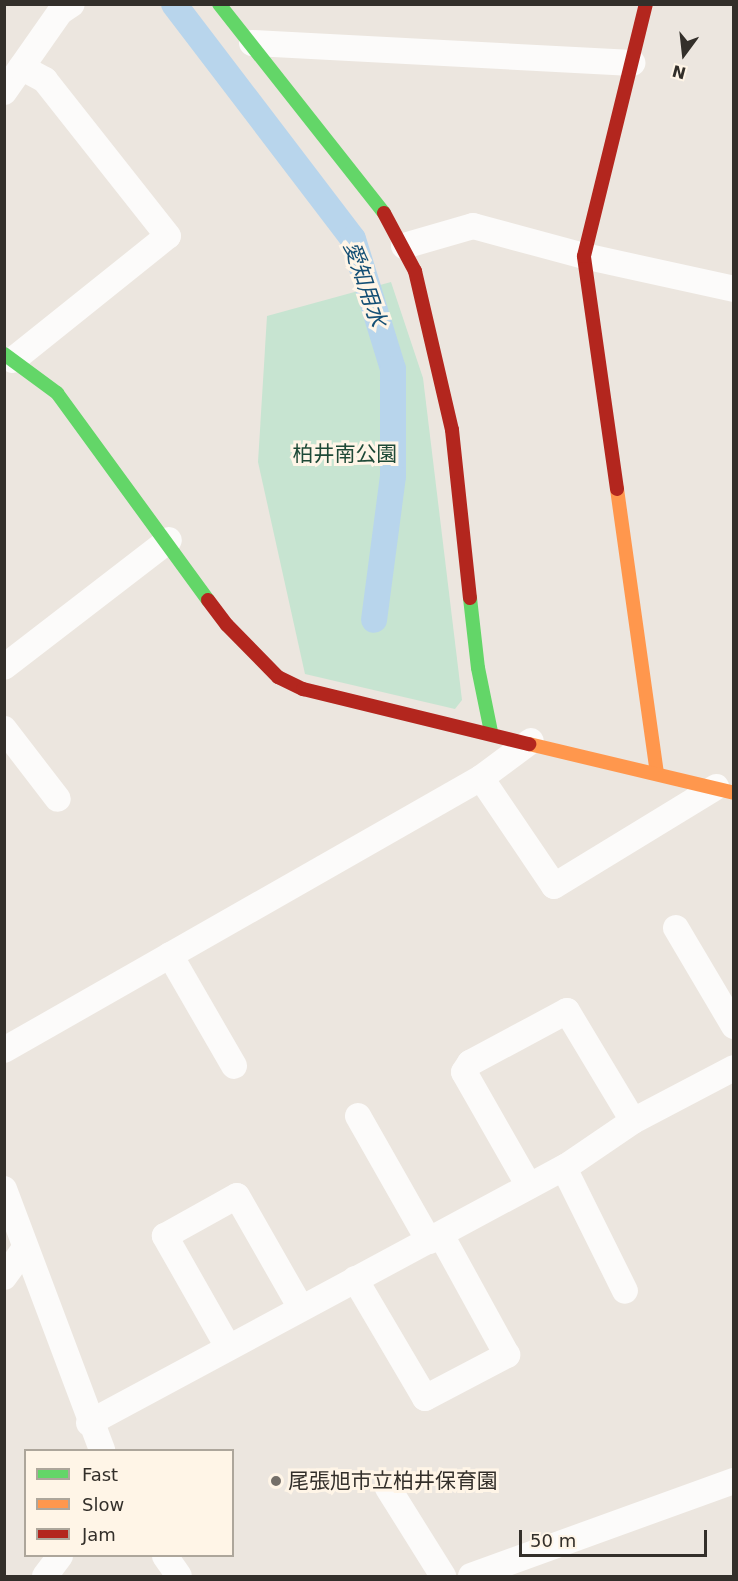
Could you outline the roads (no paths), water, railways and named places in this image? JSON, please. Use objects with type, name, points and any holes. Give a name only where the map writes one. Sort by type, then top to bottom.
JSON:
[{"type":"street","points":[[219,4],[349,165],[404,246],[415,271],[452,430],[478,668],[492,732]]},
{"type":"street","points":[[646,4],[584,256],[657,772]]},
{"type":"street","points":[[4,92],[60,12],[71,5]]},
{"type":"street","points":[[252,43],[632,63]]},
{"type":"street","points":[[21,67],[45,80],[168,236],[9,357],[57,393],[169,540],[227,625],[278,676],[303,689],[531,741],[725,790]]},
{"type":"street","points":[[404,246],[473,226],[584,256],[734,289]]},
{"type":"street","points":[[4,666],[169,540]]},
{"type":"street","points":[[4,729],[58,799]]},
{"type":"street","points":[[4,1050],[481,778],[531,741]]},
{"type":"street","points":[[481,778],[554,886],[725,790]]},
{"type":"street","points":[[676,928],[734,1026]]},
{"type":"street","points":[[170,955],[234,1066]]},
{"type":"street","points":[[530,1186],[464,1072],[470,1063],[567,1011],[633,1121]]},
{"type":"street","points":[[90,1423],[564,1168],[633,1121],[734,1068]]},
{"type":"street","points":[[355,1279],[424,1398],[507,1355],[358,1116]]},
{"type":"street","points":[[564,1168],[625,1291]]},
{"type":"street","points":[[4,1189],[24,1249],[102,1449]]},
{"type":"street","points":[[228,1347],[165,1236],[237,1197],[301,1308]]},
{"type":"street","points":[[4,1277],[24,1249]]},
{"type":"street","points":[[471,1576],[734,1481]]},
{"type":"street","points":[[388,1488],[443,1576]]},
{"type":"street","points":[[45,1576],[59,1557]]},
{"type":"street","points":[[166,1557],[178,1576]]},
{"type":"waterway","name":"愛知用水","points":[[174,4],[353,239],[393,369],[393,476],[374,620]]},
{"type":"place","name":"尾張旭市立柏井保育園","points":[[276,1481]]},
{"type":"park label","name":"柏井南公園","points":[[345,454]]}]
